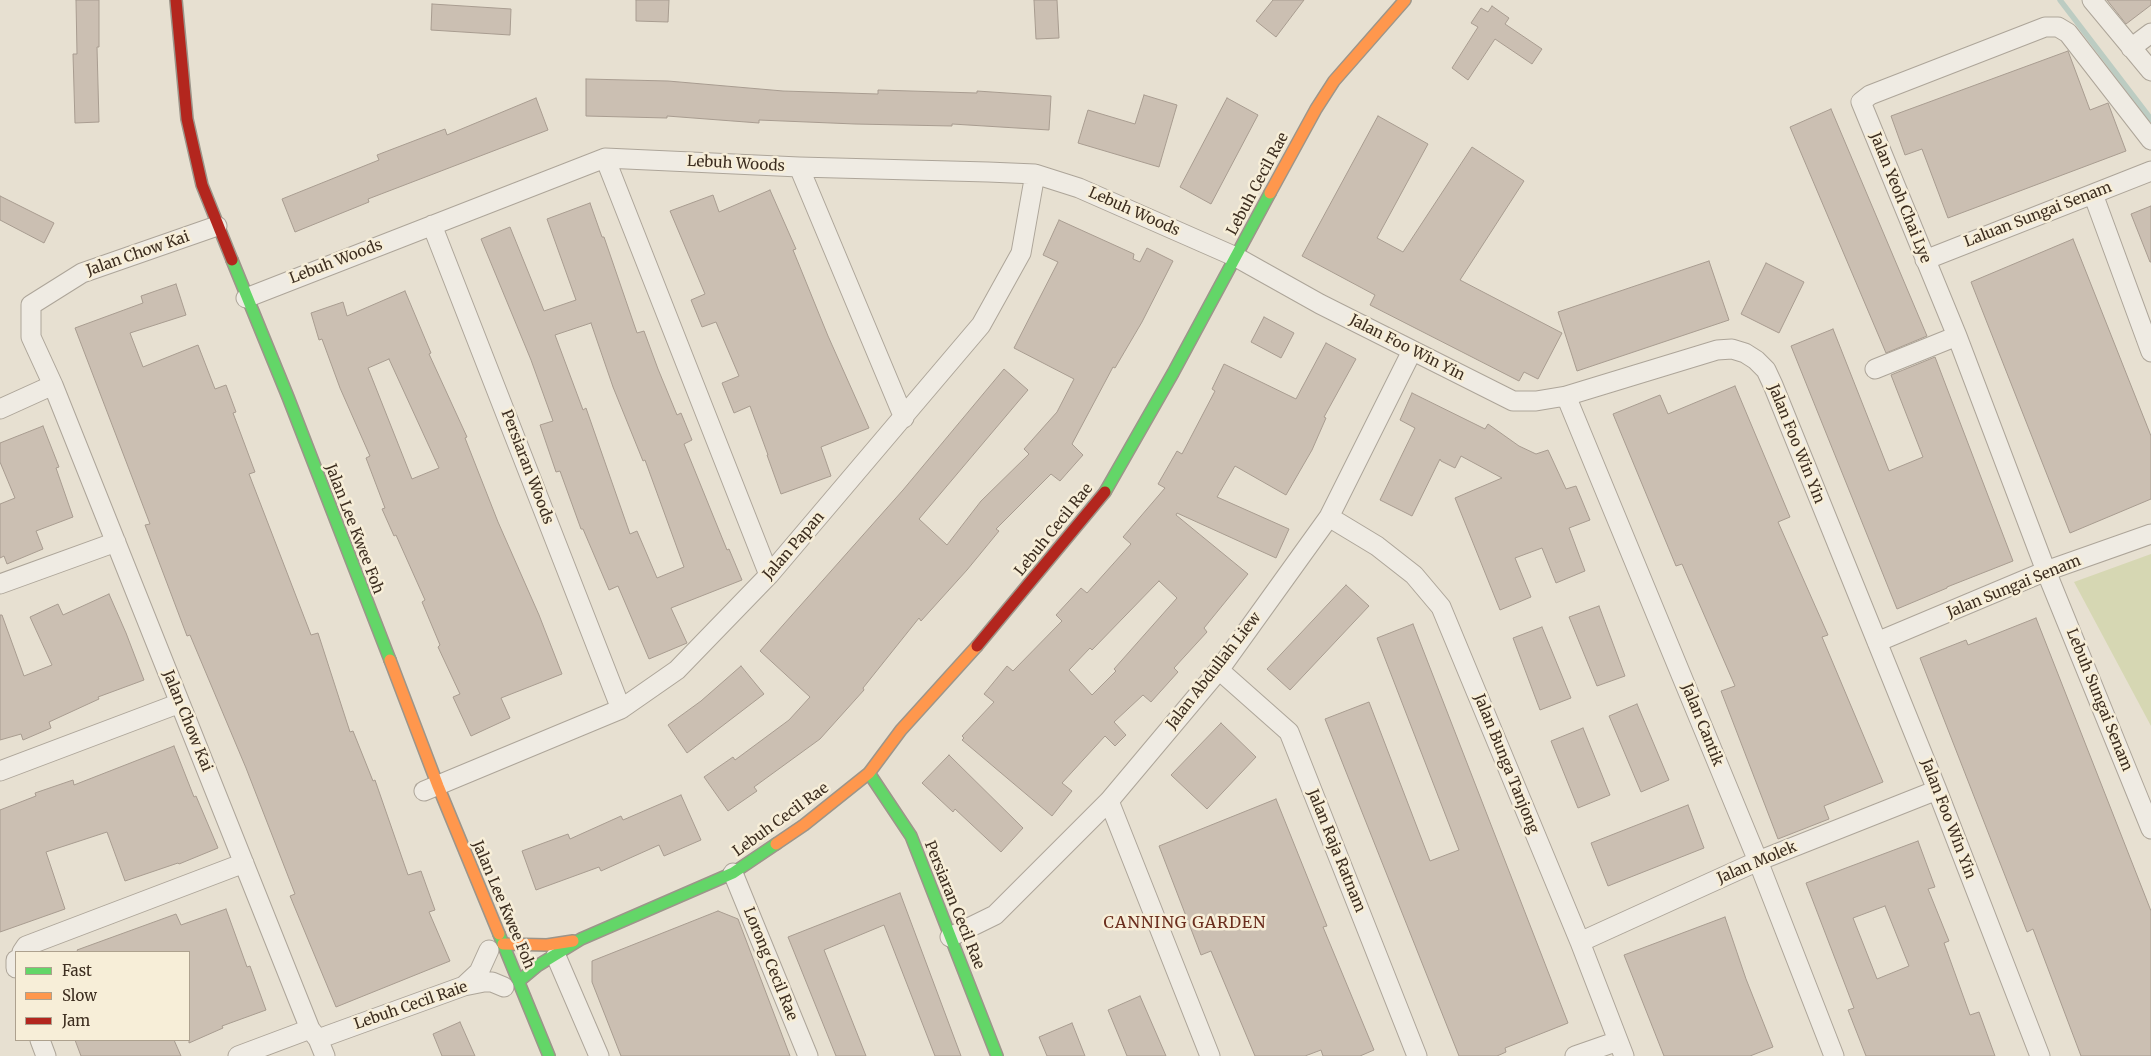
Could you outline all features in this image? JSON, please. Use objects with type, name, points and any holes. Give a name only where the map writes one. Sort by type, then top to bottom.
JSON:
[{"type":"street","name":"Jalan Lee Kwee Foh","points":[[176,0],[187,119],[202,185],[207,230],[246,298],[291,406],[428,790],[500,967],[549,1056]]},
{"type":"street","name":"Lebuh Cecil Rae","points":[[500,967],[538,966],[582,939],[733,872],[804,825],[869,773],[901,730],[986,636],[1102,495],[1173,373],[1316,109],[1334,81],[1405,0]]},
{"type":"street","points":[[2092,0],[2151,71]]},
{"type":"street","name":"Jalan Yeoh Chai Lye","points":[[2046,571],[1957,336],[1860,102],[1870,95],[2052,26],[2068,33],[2151,140]]},
{"type":"street","points":[[2131,48],[2151,33]]},
{"type":"street","name":"Lebuh Woods","points":[[246,298],[605,158],[799,167],[1035,174],[1080,188],[1236,258]]},
{"type":"street","points":[[605,158],[769,575]]},
{"type":"street","points":[[799,167],[904,418]]},
{"type":"street","name":"Laluan Sungai Senam","points":[[1925,260],[2151,171]]},
{"type":"street","name":"Jalan Papan","points":[[428,790],[621,709],[677,670],[769,575],[981,325],[1021,253],[1035,174]]},
{"type":"street","points":[[2093,194],[2151,352]]},
{"type":"street","name":"Persiaran Woods","points":[[432,225],[621,709]]},
{"type":"street","name":"Jalan Chow Kai","points":[[207,230],[82,273],[32,305],[31,337],[53,385],[244,863],[318,1041]]},
{"type":"street","name":"Jalan Foo Win Yin","points":[[1236,258],[1320,304],[1513,401],[1536,401],[1566,396],[1717,350],[1732,349],[1745,353],[1756,360],[1766,370],[1773,385],[1937,790],[2040,1056]]},
{"type":"street","points":[[1875,369],[1957,336]]},
{"type":"street","name":"Jalan Abdullah Liew","points":[[950,937],[995,915],[1109,801],[1219,670],[1329,517],[1412,351]]},
{"type":"street","points":[[0,409],[53,385]]},
{"type":"street","name":"Jalan Cantik","points":[[1566,396],[1758,861],[1834,1056]]},
{"type":"street","name":"Jalan Bunga Tanjong","points":[[1329,517],[1377,546],[1414,575],[1441,606],[1580,942],[1621,1048]]},
{"type":"street","name":"Jalan Sungai Senam","points":[[1877,642],[2046,571],[2151,534]]},
{"type":"street","points":[[0,584],[116,542]]},
{"type":"street","name":"Lebuh Sungai Senam","points":[[2046,571],[2151,829]]},
{"type":"street","name":"Jalan Raja Ratnam","points":[[1219,670],[1288,732],[1417,1056]]},
{"type":"street","points":[[0,771],[180,704]]},
{"type":"street","name":"Persiaran Cecil Rae","points":[[869,773],[911,836],[997,1056]]},
{"type":"street","name":"Jalan Molek","points":[[1580,942],[1758,861],[1937,790]]},
{"type":"street","points":[[1109,801],[1210,1056]]},
{"type":"street","points":[[23,951],[26,946],[244,863]]},
{"type":"street","name":"Lorong Cecil Rae","points":[[733,872],[808,1056]]},
{"type":"street","name":"Lebuh Cecil Rae","points":[[500,967],[547,945],[582,939]]},
{"type":"street","points":[[556,956],[599,1056]]},
{"type":"street","points":[[464,986],[479,972],[500,967]]},
{"type":"street","name":"Lebuh Cecil Raie","points":[[238,1056],[318,1041],[464,986],[492,982],[500,967]]},
{"type":"street","points":[[40,1041],[46,1056]]},
{"type":"street","points":[[1575,1056],[1621,1048]]},
{"type":"green space","points":[[2151,554],[2151,726],[2074,582]]},
{"type":"building","points":[[76,0],[99,0],[99,47],[97,47],[99,122],[75,123],[73,54],[77,54]]},
{"type":"building","points":[[636,0],[669,0],[668,22],[636,21]]},
{"type":"building","points":[[1034,0],[1057,0],[1059,38],[1036,39]]},
{"type":"building","points":[[1273,0],[1304,0],[1276,37],[1256,21]]},
{"type":"building","points":[[2107,0],[2151,0],[2151,5],[2126,24]]},
{"type":"building","points":[[432,4],[511,9],[510,35],[431,30]]},
{"type":"building","points":[[1492,6],[1509,18],[1505,24],[1542,49],[1532,64],[1495,39],[1468,80],[1452,68],[1478,27],[1471,23],[1481,8],[1488,12]]},
{"type":"building","points":[[2068,51],[2090,110],[2108,103],[2126,151],[1948,218],[1922,149],[1905,155],[1891,116]]},
{"type":"building","points":[[586,79],[668,81],[783,91],[878,94],[878,90],[977,93],[977,91],[1051,96],[1049,130],[952,124],[952,126],[855,124],[759,120],[759,123],[667,116],[667,118],[586,116]]},
{"type":"building","points":[[1144,95],[1177,105],[1159,167],[1078,143],[1088,110],[1135,124]]},
{"type":"building","points":[[536,98],[548,130],[368,199],[369,202],[295,232],[282,199],[379,160],[377,155],[445,129],[447,135]]},
{"type":"building","points":[[1227,98],[1258,115],[1211,204],[1180,187]]},
{"type":"building","points":[[1831,109],[1927,336],[1886,353],[1790,127]]},
{"type":"building","points":[[1378,116],[1428,144],[1377,238],[1403,252],[1472,147],[1524,181],[1460,280],[1562,333],[1538,379],[1524,372],[1519,381],[1370,305],[1375,295],[1302,256]]},
{"type":"building","points":[[770,190],[796,249],[793,250],[828,336],[869,428],[821,447],[831,476],[781,494],[750,406],[734,413],[722,383],[739,376],[716,322],[702,327],[691,300],[705,294],[670,211],[713,195],[719,212]]},
{"type":"building","points":[[0,196],[54,223],[44,243],[0,220]]},
{"type":"building","points":[[590,203],[602,237],[604,237],[637,333],[644,331],[677,415],[681,413],[692,440],[684,444],[727,550],[729,549],[742,580],[671,608],[687,643],[649,659],[618,586],[609,590],[583,529],[581,529],[560,471],[556,472],[540,425],[553,421],[531,360],[481,239],[510,227],[544,311],[576,300],[547,219]],"holes":[[[591,323],[613,387],[643,461],[645,460],[684,567],[657,578],[637,531],[630,534],[586,408],[583,410],[555,335]]]},
{"type":"building","points":[[2151,206],[2151,262],[2150,262],[2131,214]]},
{"type":"building","points":[[1059,220],[1134,254],[1133,259],[1140,262],[1147,248],[1173,261],[1142,322],[1115,368],[1113,367],[1072,444],[1083,455],[1060,481],[1051,474],[996,529],[999,531],[967,570],[921,621],[919,618],[863,688],[864,690],[820,739],[754,787],[757,791],[728,811],[704,777],[733,757],[735,760],[789,720],[810,697],[760,651],[903,490],[1004,369],[1028,390],[919,519],[947,545],[981,501],[1029,454],[1024,449],[1057,412],[1074,379],[1014,348],[1058,262],[1043,255]]},
{"type":"building","points":[[2073,239],[2151,436],[2151,499],[2070,533],[1971,282]]},
{"type":"building","points":[[1709,261],[1729,320],[1577,371],[1558,312]]},
{"type":"building","points":[[1766,263],[1804,282],[1779,333],[1741,314]]},
{"type":"building","points":[[176,284],[186,315],[130,333],[143,367],[198,345],[215,389],[226,385],[236,412],[233,413],[255,472],[249,474],[311,635],[318,633],[350,732],[353,731],[373,781],[375,780],[408,875],[421,871],[435,910],[429,912],[450,961],[336,1007],[290,896],[295,894],[246,768],[190,635],[187,636],[145,525],[150,524],[75,328],[143,303],[141,296]]},
{"type":"building","points":[[405,291],[431,353],[429,354],[467,437],[465,438],[498,522],[539,615],[562,674],[501,698],[510,718],[471,736],[453,697],[460,694],[438,647],[440,645],[422,602],[425,600],[396,535],[394,536],[382,509],[385,508],[366,458],[370,456],[340,388],[322,339],[319,340],[311,313],[343,302],[347,316]],"holes":[[[389,359],[439,468],[412,479],[368,368]]]},
{"type":"building","points":[[1264,317],[1294,333],[1281,358],[1251,342]]},
{"type":"building","points":[[1833,329],[1889,471],[1923,457],[1891,375],[1935,357],[2013,561],[1897,609],[1791,346]]},
{"type":"building","points":[[1326,343],[1356,359],[1324,417],[1326,418],[1312,450],[1286,495],[1235,466],[1217,497],[1289,529],[1276,558],[1177,513],[1176,515],[1248,574],[1204,628],[1207,632],[1174,668],[1178,672],[1151,702],[1143,695],[1114,722],[1126,735],[1115,746],[1105,736],[1062,783],[1072,791],[1052,816],[962,740],[964,738],[962,736],[994,702],[984,694],[1007,666],[1013,671],[1062,621],[1056,615],[1081,588],[1087,593],[1131,544],[1123,537],[1165,488],[1158,484],[1177,451],[1182,454],[1215,391],[1212,389],[1224,364],[1296,399]],"holes":[[[1159,581],[1177,598],[1114,669],[1116,671],[1092,695],[1069,670],[1090,648],[1092,650]]]},
{"type":"building","points":[[1735,386],[1790,517],[1778,522],[1828,635],[1822,637],[1883,782],[1824,806],[1829,819],[1778,839],[1721,691],[1735,686],[1682,564],[1676,566],[1613,414],[1660,395],[1668,414]]},
{"type":"building","points":[[1412,393],[1485,429],[1488,424],[1519,446],[1536,454],[1548,450],[1566,489],[1576,486],[1590,520],[1569,528],[1585,571],[1556,583],[1542,548],[1515,558],[1531,597],[1500,610],[1455,498],[1502,478],[1461,456],[1455,468],[1440,459],[1412,516],[1380,500],[1415,428],[1400,420]]},
{"type":"building","points":[[43,426],[59,467],[56,468],[73,517],[36,531],[43,549],[7,564],[4,556],[0,558],[0,504],[15,498],[0,462],[0,443]]},
{"type":"building","points":[[1346,585],[1369,606],[1290,690],[1267,669]]},
{"type":"building","points":[[109,594],[144,680],[98,697],[99,699],[49,722],[51,728],[23,740],[21,734],[0,740],[0,615],[2,615],[24,676],[52,665],[30,617],[58,604],[63,615]]},
{"type":"building","points":[[1599,606],[1625,676],[1597,686],[1569,617]]},
{"type":"building","points":[[2036,618],[2151,911],[2151,1056],[2081,1056],[2033,929],[2027,932],[1920,658],[1966,640],[1968,645]]},
{"type":"building","points":[[1413,624],[1568,1023],[1505,1048],[1506,1052],[1497,1056],[1459,1056],[1325,719],[1369,702],[1430,861],[1459,850],[1377,638]]},
{"type":"building","points":[[1542,627],[1571,698],[1540,710],[1513,638]]},
{"type":"building","points":[[741,666],[764,694],[687,753],[668,725],[701,701]]},
{"type":"building","points":[[1637,704],[1669,780],[1641,792],[1609,716]]},
{"type":"building","points":[[1221,723],[1256,757],[1207,809],[1171,775]]},
{"type":"building","points":[[1583,728],[1610,795],[1578,808],[1551,741]]},
{"type":"building","points":[[174,746],[194,797],[196,796],[218,848],[179,864],[125,881],[107,832],[46,852],[65,909],[0,932],[0,810],[36,796],[35,793],[73,780],[74,785]]},
{"type":"building","points":[[949,755],[1023,828],[1001,852],[955,809],[953,812],[922,783]]},
{"type":"building","points":[[681,795],[701,840],[664,856],[659,845],[601,871],[599,867],[536,890],[522,851],[568,834],[570,839],[621,816],[623,820]]},
{"type":"building","points":[[1276,799],[1327,926],[1323,927],[1374,1050],[1360,1056],[1323,1056],[1321,1050],[1305,1056],[1255,1056],[1211,951],[1201,955],[1159,846]]},
{"type":"building","points":[[1688,805],[1704,848],[1608,886],[1591,843]]},
{"type":"building","points":[[1918,841],[1935,887],[1928,889],[1949,941],[1944,943],[1970,1015],[1979,1012],[1995,1056],[1866,1056],[1848,1010],[1854,1008],[1806,883]],"holes":[[[1885,906],[1909,966],[1877,979],[1853,918]]]},
{"type":"building","points":[[900,893],[961,1056],[935,1056],[884,925],[824,950],[866,1056],[836,1056],[788,937]]},
{"type":"building","points":[[226,909],[247,967],[250,966],[266,1010],[222,1026],[223,1028],[189,1043],[190,951],[77,950],[176,914],[181,925]]},
{"type":"building","points":[[718,911],[738,919],[790,1056],[621,1056],[592,982],[592,961]]},
{"type":"building","points":[[1725,917],[1746,979],[1773,1047],[1750,1056],[1664,1056],[1624,955]]},
{"type":"building","points":[[1140,996],[1166,1056],[1127,1056],[1108,1010]]},
{"type":"building","points":[[460,1022],[475,1056],[442,1056],[433,1034]]},
{"type":"building","points":[[1072,1023],[1085,1056],[1047,1056],[1039,1037]]},
{"type":"building","points":[[75,1041],[174,1041],[181,1056],[81,1056]]},
{"type":"waterway","points":[[2060,0],[2151,119]]},
{"type":"traffic: fast","points":[[1105,492],[1173,373],[1270,193]]},
{"type":"traffic: fast","points":[[232,260],[288,397],[390,660]]},
{"type":"traffic: fast","points":[[869,773],[911,836],[997,1056]]},
{"type":"traffic: fast","points":[[519,981],[537,966],[581,939],[733,873],[776,844]]},
{"type":"traffic: fast","points":[[499,934],[549,1056]]},
{"type":"traffic: slow","points":[[1270,193],[1316,109],[1334,81],[1405,0]]},
{"type":"traffic: slow","points":[[776,844],[804,825],[869,773],[901,730],[977,646]]},
{"type":"traffic: slow","points":[[390,660],[438,786],[499,934]]},
{"type":"traffic: slow","points":[[503,944],[547,945],[573,941]]},
{"type":"traffic: jam","points":[[176,0],[187,119],[202,185],[232,260]]},
{"type":"traffic: jam","points":[[977,646],[1105,492]]},
{"type":"district","name":"CANNING GARDEN","points":[[1185,923]]}]
